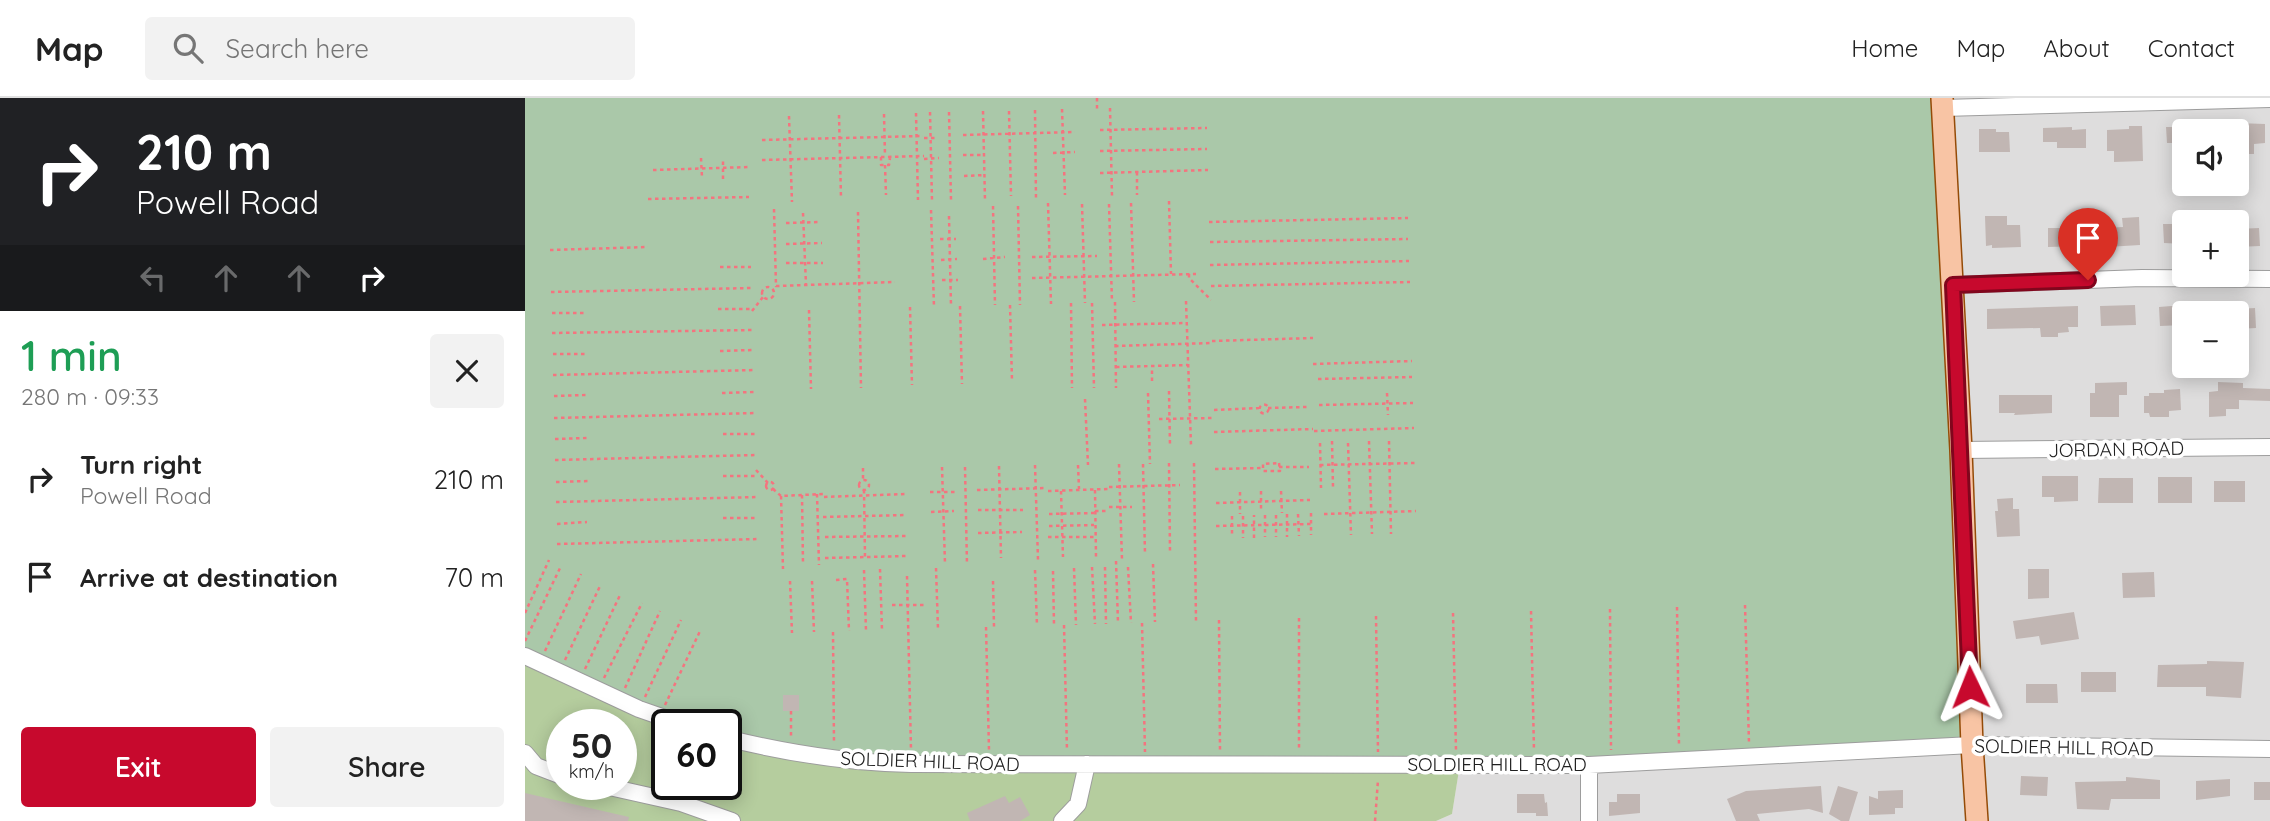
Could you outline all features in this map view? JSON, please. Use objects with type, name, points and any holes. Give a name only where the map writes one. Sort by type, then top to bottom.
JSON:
[{"type":"main road","points":[[1943,103],[1977,821]]},
{"type":"street","points":[[1943,103],[2270,99]]},
{"type":"street","points":[[1953,285],[2142,278],[2270,279]]},
{"type":"street","name":"JORDAN ROAD","points":[[1961,450],[2270,447]]},
{"type":"street","points":[[525,656],[651,714]]},
{"type":"street","name":"SOLDIER HILL ROAD","points":[[742,741],[835,758],[911,764],[1588,765],[1972,745],[2270,749]]},
{"type":"street","points":[[525,753],[537,766],[546,770]]},
{"type":"street","points":[[1062,821],[1078,803],[1087,764]]},
{"type":"street","points":[[1588,765],[1588,821]]},
{"type":"street","points":[[637,793],[681,803],[708,816],[732,821]]},
{"type":"path","points":[[1097,98],[1097,109]]},
{"type":"path","points":[[1110,108],[1112,196]]},
{"type":"path","points":[[1034,110],[1036,200]]},
{"type":"path","points":[[1062,110],[1065,195]]},
{"type":"path","points":[[983,111],[985,201]]},
{"type":"path","points":[[1009,111],[1011,196]]},
{"type":"path","points":[[930,112],[932,201]]},
{"type":"path","points":[[949,112],[951,200]]},
{"type":"path","points":[[916,113],[918,200]]},
{"type":"path","points":[[839,114],[841,198]]},
{"type":"path","points":[[884,114],[885,157],[890,165],[881,165],[885,157]]},
{"type":"path","points":[[789,116],[792,202]]},
{"type":"path","points":[[1100,131],[1207,128]]},
{"type":"path","points":[[963,135],[1075,132]]},
{"type":"path","points":[[762,140],[884,136],[937,138]]},
{"type":"path","points":[[1100,151],[1207,149]]},
{"type":"path","points":[[1053,153],[1075,152]]},
{"type":"path","points":[[963,155],[984,155]]},
{"type":"path","points":[[762,160],[917,156],[939,158]]},
{"type":"path","points":[[701,158],[702,177]]},
{"type":"path","points":[[723,158],[723,179]]},
{"type":"path","points":[[885,165],[886,195]]},
{"type":"path","points":[[653,170],[749,167]]},
{"type":"path","points":[[1100,173],[1208,170]]},
{"type":"path","points":[[1173,171],[1173,178]]},
{"type":"path","points":[[1137,172],[1137,195]]},
{"type":"path","points":[[964,176],[985,175]]},
{"type":"path","points":[[648,199],[749,197]]},
{"type":"path","points":[[1169,201],[1171,274]]},
{"type":"path","points":[[1048,203],[1051,304]]},
{"type":"path","points":[[1131,203],[1134,302]]},
{"type":"path","points":[[1082,204],[1085,303]]},
{"type":"path","points":[[1109,204],[1116,388]]},
{"type":"path","points":[[993,206],[995,305]]},
{"type":"path","points":[[1018,206],[1020,305]]},
{"type":"path","points":[[763,297],[772,298],[774,295],[774,209]]},
{"type":"path","points":[[931,210],[934,307]]},
{"type":"path","points":[[857,212],[861,388]]},
{"type":"path","points":[[803,213],[806,285]]},
{"type":"path","points":[[949,216],[951,306]]},
{"type":"path","points":[[1209,222],[1408,218]]},
{"type":"path","points":[[786,223],[821,222]]},
{"type":"path","points":[[940,239],[956,239]]},
{"type":"path","points":[[1210,242],[1408,239]]},
{"type":"path","points":[[786,244],[822,243]]},
{"type":"path","points":[[551,250],[648,247]]},
{"type":"path","points":[[1032,257],[1097,256]]},
{"type":"path","points":[[983,259],[1005,257]]},
{"type":"path","points":[[941,260],[957,259]]},
{"type":"path","points":[[1210,265],[1409,261]]},
{"type":"path","points":[[786,263],[823,263]]},
{"type":"path","points":[[720,267],[751,267]]},
{"type":"path","points":[[1189,274],[1189,278],[1211,300]]},
{"type":"path","points":[[1032,278],[1196,274]]},
{"type":"path","points":[[942,280],[958,280]]},
{"type":"path","points":[[718,309],[752,310],[763,297],[764,288],[895,282]]},
{"type":"path","points":[[1211,286],[1410,282]]},
{"type":"path","points":[[551,292],[752,288]]},
{"type":"path","points":[[1186,300],[1191,445]]},
{"type":"path","points":[[1071,303],[1072,388]]},
{"type":"path","points":[[1093,303],[1094,388]]},
{"type":"path","points":[[1010,305],[1012,381]]},
{"type":"path","points":[[960,306],[962,384]]},
{"type":"path","points":[[910,307],[912,385]]},
{"type":"path","points":[[809,310],[811,389]]},
{"type":"path","points":[[552,313],[585,313]]},
{"type":"path","points":[[1102,326],[1187,323]]},
{"type":"path","points":[[552,333],[753,330]]},
{"type":"path","points":[[1115,346],[1313,338]]},
{"type":"path","points":[[720,351],[753,350]]},
{"type":"path","points":[[553,354],[585,354]]},
{"type":"path","points":[[1313,364],[1412,361]]},
{"type":"path","points":[[1116,367],[1188,365]]},
{"type":"path","points":[[1152,366],[1152,381]]},
{"type":"path","points":[[554,375],[754,370]]},
{"type":"path","points":[[1318,379],[1412,377]]},
{"type":"path","points":[[1169,391],[1170,446]]},
{"type":"path","points":[[722,393],[754,392]]},
{"type":"path","points":[[1148,393],[1150,464]]},
{"type":"path","points":[[1387,393],[1388,415]]},
{"type":"path","points":[[554,396],[586,396]]},
{"type":"path","points":[[1085,400],[1088,465]]},
{"type":"path","points":[[1319,405],[1413,403]]},
{"type":"path","points":[[1214,410],[1259,408],[1263,413],[1268,408],[1307,407]]},
{"type":"path","points":[[554,418],[755,413]]},
{"type":"path","points":[[1159,419],[1214,418]]},
{"type":"path","points":[[1214,432],[1414,428]]},
{"type":"path","points":[[723,434],[755,434]]},
{"type":"path","points":[[555,439],[587,438]]},
{"type":"path","points":[[1369,441],[1372,534]]},
{"type":"path","points":[[1389,441],[1391,534]]},
{"type":"path","points":[[1332,442],[1333,486]]},
{"type":"path","points":[[1320,443],[1321,488]]},
{"type":"path","points":[[1348,443],[1351,535]]},
{"type":"path","points":[[555,460],[756,455]]},
{"type":"path","points":[[1169,463],[1170,551]]},
{"type":"path","points":[[1194,463],[1196,621]]},
{"type":"path","points":[[1215,469],[1263,468],[1263,471],[1280,471],[1279,463],[1263,464],[1263,468]]},
{"type":"path","points":[[1320,465],[1415,463]]},
{"type":"path","points":[[1119,464],[1122,560]]},
{"type":"path","points":[[1143,464],[1145,554]]},
{"type":"path","points":[[1035,465],[1038,560]]},
{"type":"path","points":[[1078,465],[1079,490]]},
{"type":"path","points":[[999,466],[1001,558]]},
{"type":"path","points":[[942,467],[945,564]]},
{"type":"path","points":[[965,467],[967,565]]},
{"type":"path","points":[[1279,467],[1309,467]]},
{"type":"path","points":[[863,468],[863,480],[859,486],[864,490],[865,496],[865,557]]},
{"type":"path","points":[[756,470],[768,483],[773,483],[773,489],[781,496],[906,494]]},
{"type":"path","points":[[723,476],[757,476]]},
{"type":"path","points":[[863,480],[869,484],[864,490]]},
{"type":"path","points":[[556,482],[589,481]]},
{"type":"path","points":[[977,490],[1061,491],[1180,485]]},
{"type":"path","points":[[1095,490],[1096,557]]},
{"type":"path","points":[[1061,491],[1063,558]]},
{"type":"path","points":[[1261,491],[1261,511]]},
{"type":"path","points":[[1282,491],[1282,513]]},
{"type":"path","points":[[930,492],[955,492]]},
{"type":"path","points":[[1240,492],[1243,538]]},
{"type":"path","points":[[817,494],[819,565]]},
{"type":"path","points":[[802,495],[803,564]]},
{"type":"path","points":[[781,496],[783,569]]},
{"type":"path","points":[[557,502],[757,497]]},
{"type":"path","points":[[1216,503],[1310,500]]},
{"type":"path","points":[[1049,514],[1132,507]]},
{"type":"path","points":[[978,510],[1023,510]]},
{"type":"path","points":[[931,512],[954,511]]},
{"type":"path","points":[[1324,514],[1416,511]]},
{"type":"path","points":[[1311,513],[1311,535]]},
{"type":"path","points":[[1276,514],[1276,537]]},
{"type":"path","points":[[1287,514],[1287,537]]},
{"type":"path","points":[[1298,514],[1299,536]]},
{"type":"path","points":[[823,517],[907,515]]},
{"type":"path","points":[[1254,515],[1254,538]]},
{"type":"path","points":[[1265,515],[1265,537]]},
{"type":"path","points":[[1232,516],[1232,537]]},
{"type":"path","points":[[723,518],[758,518]]},
{"type":"path","points":[[557,524],[587,522]]},
{"type":"path","points":[[1216,526],[1311,524]]},
{"type":"path","points":[[1048,526],[1095,525]]},
{"type":"path","points":[[978,533],[1022,532]]},
{"type":"path","points":[[825,537],[908,536]]},
{"type":"path","points":[[1048,537],[1095,537]]},
{"type":"path","points":[[557,544],[758,539]]},
{"type":"path","points":[[825,558],[907,556]]},
{"type":"path","points":[[525,613],[549,560]]},
{"type":"path","points":[[1117,561],[1118,623]]},
{"type":"path","points":[[1153,564],[1155,622]]},
{"type":"path","points":[[525,641],[561,566]]},
{"type":"path","points":[[1092,567],[1095,624]]},
{"type":"path","points":[[1105,567],[1107,624]]},
{"type":"path","points":[[1128,567],[1131,623]]},
{"type":"path","points":[[936,568],[938,629]]},
{"type":"path","points":[[1074,568],[1076,625]]},
{"type":"path","points":[[880,569],[882,630]]},
{"type":"path","points":[[864,570],[866,631]]},
{"type":"path","points":[[1035,570],[1037,626]]},
{"type":"path","points":[[1053,571],[1054,625]]},
{"type":"path","points":[[546,650],[581,574]]},
{"type":"path","points":[[908,576],[911,764]]},
{"type":"path","points":[[835,580],[847,579],[849,631]]},
{"type":"path","points":[[790,581],[792,633]]},
{"type":"path","points":[[812,581],[814,632]]},
{"type":"path","points":[[993,581],[994,627]]},
{"type":"path","points":[[565,660],[600,584]]},
{"type":"path","points":[[584,670],[621,593]]},
{"type":"path","points":[[603,680],[642,603]]},
{"type":"path","points":[[893,605],[926,605]]},
{"type":"path","points":[[1745,605],[1749,757]]},
{"type":"path","points":[[1677,607],[1679,760]]},
{"type":"path","points":[[1610,609],[1612,763]]},
{"type":"path","points":[[624,689],[660,611]]},
{"type":"path","points":[[1531,611],[1534,764]]},
{"type":"path","points":[[1453,614],[1456,764]]},
{"type":"path","points":[[1375,821],[1378,764],[1376,616]]},
{"type":"path","points":[[1299,618],[1299,764]]},
{"type":"path","points":[[1219,620],[1220,764]]},
{"type":"path","points":[[639,709],[681,621]]},
{"type":"path","points":[[1142,623],[1145,764]]},
{"type":"path","points":[[1064,625],[1067,764]]},
{"type":"path","points":[[986,627],[989,764]]},
{"type":"path","points":[[664,709],[701,629]]},
{"type":"path","points":[[832,632],[835,758]]},
{"type":"path","points":[[790,711],[792,752]]},
{"type":"shaded area","points":[[1942,98],[2270,98],[2270,821],[1436,821],[1452,814],[1460,764]]},
{"type":"green space","points":[[525,98],[1942,98],[1972,745],[1589,765],[907,763],[742,740],[742,709],[651,711],[525,656]]},
{"type":"green space","points":[[525,656],[636,709],[546,709],[546,800],[637,800],[637,710],[651,716],[651,800],[742,800],[742,739],[1460,764],[1452,814],[1436,821],[525,821]]},
{"type":"building","points":[[2249,123],[2265,124],[2265,143],[2254,144],[2254,154],[2249,154]]},
{"type":"building","points":[[2129,126],[2142,126],[2143,161],[2114,162],[2114,151],[2107,151],[2107,130],[2129,129]]},
{"type":"building","points":[[2072,127],[2072,130],[2086,129],[2086,148],[2057,148],[2057,142],[2043,142],[2043,128]]},
{"type":"building","points":[[2166,127],[2172,127],[2172,143],[2167,143]]},
{"type":"building","points":[[1979,129],[2009,132],[2010,152],[1979,152]]},
{"type":"building","points":[[1985,216],[2007,216],[2007,225],[2020,225],[2021,247],[1986,246]]},
{"type":"building","points":[[2139,217],[2140,245],[2107,247],[2103,228],[2123,227],[2122,218]]},
{"type":"building","points":[[2163,224],[2172,224],[2172,243],[2164,243]]},
{"type":"building","points":[[2048,228],[2080,228],[2081,246],[2048,247]]},
{"type":"building","points":[[2249,228],[2259,228],[2260,246],[2249,246]]},
{"type":"building","points":[[2135,305],[2136,325],[2101,326],[2100,306]]},
{"type":"building","points":[[2078,306],[2078,327],[2068,327],[2069,332],[2058,333],[2058,337],[2041,337],[2040,328],[1987,329],[1987,309]]},
{"type":"building","points":[[2172,306],[2172,326],[2160,326],[2159,307]]},
{"type":"building","points":[[2249,308],[2255,308],[2256,328],[2249,328]]},
{"type":"building","points":[[2127,382],[2127,395],[2119,395],[2119,417],[2090,417],[2090,393],[2095,393],[2095,383]]},
{"type":"building","points":[[2218,382],[2243,383],[2243,388],[2270,389],[2270,401],[2239,400],[2239,409],[2226,409],[2226,416],[2209,417],[2209,392],[2218,391]]},
{"type":"building","points":[[2180,389],[2181,410],[2169,411],[2169,417],[2150,417],[2149,413],[2144,413],[2144,396]]},
{"type":"building","points":[[1999,395],[2052,395],[2052,413],[1999,413]]},
{"type":"building","points":[[2042,476],[2078,476],[2078,501],[2054,502],[2054,497],[2042,497]]},
{"type":"building","points":[[2158,477],[2192,477],[2192,503],[2158,503]]},
{"type":"building","points":[[2099,478],[2133,478],[2133,503],[2098,503]]},
{"type":"building","points":[[2214,481],[2245,481],[2245,502],[2214,502]]},
{"type":"building","points":[[2013,498],[2013,509],[2019,509],[2020,536],[1997,537],[1997,499]]},
{"type":"building","points":[[2028,569],[2049,569],[2049,598],[2028,599]]},
{"type":"building","points":[[2154,572],[2155,597],[2123,598],[2122,573]]},
{"type":"building","points":[[2074,612],[2079,639],[2041,645],[2039,636],[2016,639],[2013,621]]},
{"type":"building","points":[[2207,661],[2244,662],[2241,698],[2206,696],[2206,687],[2157,687],[2158,665],[2207,664]]},
{"type":"building","points":[[2081,672],[2116,672],[2116,692],[2081,692]]},
{"type":"building","points":[[2026,684],[2057,684],[2058,703],[2026,703]]},
{"type":"building","points":[[783,695],[799,695],[799,711],[783,711]]},
{"type":"building","points":[[2021,776],[2048,777],[2047,796],[2020,795]]},
{"type":"building","points":[[2126,777],[2160,780],[2160,799],[2111,799],[2109,810],[2077,809],[2075,782],[2126,781]]},
{"type":"building","points":[[2230,779],[2230,796],[2196,800],[2196,781]]},
{"type":"building","points":[[2254,782],[2270,782],[2270,800],[2254,800]]},
{"type":"building","points":[[1821,786],[1823,813],[1809,809],[1757,814],[1760,821],[1736,821],[1727,799],[1746,791]]},
{"type":"building","points":[[1838,786],[1858,792],[1849,821],[1841,821],[1829,814]]},
{"type":"building","points":[[1903,790],[1903,808],[1895,808],[1895,814],[1869,815],[1869,796],[1878,799],[1878,791]]},
{"type":"building","points":[[525,793],[629,817],[628,821],[525,821]]},
{"type":"building","points":[[1517,794],[1544,794],[1548,816],[1517,813]]},
{"type":"building","points":[[1617,794],[1640,794],[1640,813],[1609,816],[1609,802],[1617,802]]},
{"type":"building","points":[[1005,796],[1009,803],[1020,797],[1030,815],[1020,821],[970,821],[967,813]]},
{"type":"route","points":[[1970,687],[1953,285],[2088,280]]}]
